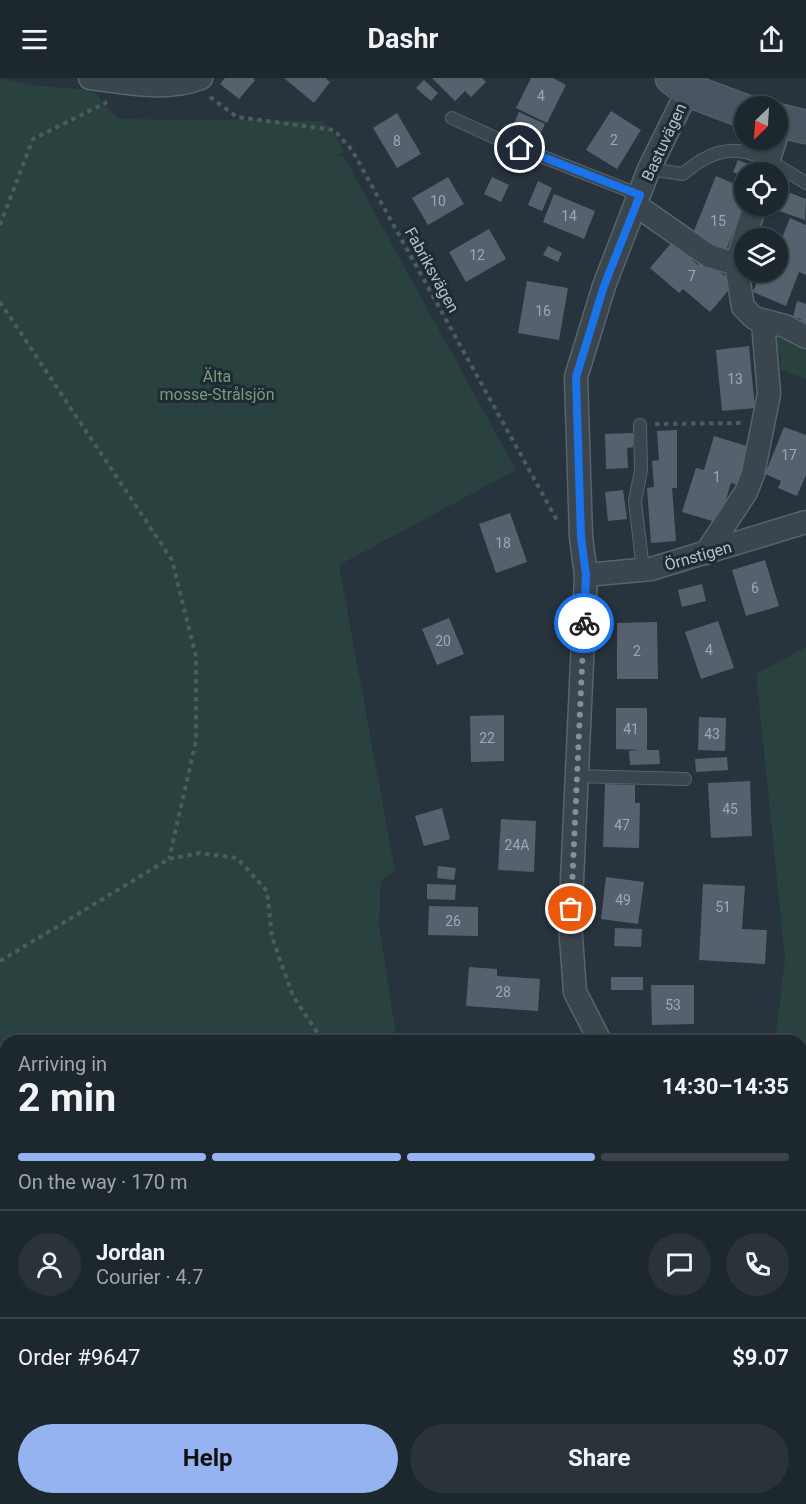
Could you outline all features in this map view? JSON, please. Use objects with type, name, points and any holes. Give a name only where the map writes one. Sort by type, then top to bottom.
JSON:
[{"type":"street","points":[[90,78],[140,86],[196,80]]},
{"type":"street","points":[[680,84],[734,107]]},
{"type":"street","name":"Bastuvägen","points":[[597,1035],[575,992],[570,924],[585,567],[576,377],[604,286],[650,169],[680,84]]},
{"type":"street","points":[[788,123],[806,127]]},
{"type":"street","points":[[638,200],[709,256],[734,263]]},
{"type":"street","points":[[739,282],[743,308],[764,322],[785,326],[806,337]]},
{"type":"street","points":[[706,553],[746,492],[753,474],[768,394],[764,322]]},
{"type":"street","name":"Örnstigen","points":[[585,567],[643,570],[806,522]]},
{"type":"lane","name":"Bastuvägen","points":[[452,118],[638,200]]},
{"type":"lane","points":[[650,169],[683,174],[697,162],[729,149],[770,157],[806,183]]},
{"type":"lane","points":[[640,425],[641,470],[635,501],[643,570]]},
{"type":"lane","points":[[577,776],[685,779]]},
{"type":"path","name":"Fabriksvägen","points":[[196,80],[237,117],[333,129],[352,150],[585,567]]},
{"type":"path","points":[[0,225],[33,139],[140,86]]},
{"type":"path","points":[[0,302],[172,561],[196,657],[196,741],[169,859]]},
{"type":"path","points":[[640,425],[724,421],[763,424]]},
{"type":"path","points":[[0,961],[169,859],[200,853],[237,858],[267,891],[272,937],[294,996],[319,1035]]},
{"type":"green space","name":"Älta mosse-Strålsjön","points":[[0,78],[30,85],[92,90],[118,119],[322,121],[333,132],[344,151],[337,155],[344,157],[516,470],[339,565],[395,871],[381,880],[379,925],[396,1035],[0,1035]]},
{"type":"green space","points":[[763,322],[806,337],[806,379],[778,369],[781,357],[765,346]]},
{"type":"green space","name":"Älta mosse-Strålsjön","points":[[806,647],[806,1035],[776,1035],[785,959],[756,674]]},
{"type":"building","points":[[225,78],[253,78],[255,80],[239,99],[220,84]]},
{"type":"building","points":[[284,78],[325,78],[330,82],[314,103]]},
{"type":"building","points":[[432,78],[482,78],[486,82],[471,97],[465,91],[455,101]]},
{"type":"building","points":[[531,78],[553,78],[566,85],[547,123],[516,108]]},
{"type":"building","points":[[424,80],[438,93],[431,101],[416,88]]},
{"type":"building","points":[[611,111],[641,130],[617,169],[586,150]]},
{"type":"building","points":[[519,112],[545,124],[539,137],[513,126]]},
{"type":"building","points":[[397,113],[421,154],[397,168],[373,128]]},
{"type":"building","points":[[716,176],[734,184],[734,216],[740,216],[726,250],[692,236]]},
{"type":"building","points":[[448,177],[464,204],[428,225],[412,198]]},
{"type":"building","points":[[492,177],[509,185],[501,202],[484,194]]},
{"type":"building","points":[[538,181],[552,188],[542,211],[528,205]]},
{"type":"building","points":[[788,192],[806,199],[805,220],[788,214]]},
{"type":"building","points":[[554,194],[595,211],[584,239],[543,222]]},
{"type":"building","points":[[790,218],[806,225],[806,275],[799,272],[786,306],[753,292],[757,282],[788,282],[788,228],[786,228]]},
{"type":"building","points":[[489,229],[506,259],[466,282],[449,252]]},
{"type":"building","points":[[672,242],[698,265],[704,258],[734,284],[710,312],[683,289],[679,293],[650,268]]},
{"type":"building","points":[[548,246],[562,253],[558,262],[543,255]]},
{"type":"building","points":[[527,281],[568,288],[559,340],[518,333]]},
{"type":"building","points":[[797,301],[806,304],[806,328],[799,326],[801,319],[793,317]]},
{"type":"building","points":[[749,346],[755,408],[722,411],[716,350]]},
{"type":"building","points":[[784,427],[806,435],[806,475],[797,496],[778,488],[781,481],[765,474]]},
{"type":"building","points":[[677,430],[677,488],[672,488],[676,541],[651,543],[647,488],[654,487],[652,461],[659,460],[657,431]]},
{"type":"building","points":[[633,433],[633,447],[627,448],[628,468],[606,469],[605,434]]},
{"type":"building","points":[[714,436],[750,447],[738,485],[731,483],[719,523],[682,512],[696,468],[704,470]]},
{"type":"building","points":[[623,490],[627,519],[608,521],[605,492]]},
{"type":"building","points":[[510,513],[527,562],[496,573],[479,524]]},
{"type":"building","points":[[765,560],[779,606],[746,616],[732,570]]},
{"type":"building","points":[[702,584],[706,601],[682,607],[678,590]]},
{"type":"building","points":[[449,618],[464,654],[437,665],[422,629]]},
{"type":"building","points":[[718,621],[734,668],[701,679],[685,632]]},
{"type":"building","points":[[657,622],[658,679],[617,679],[617,623]]},
{"type":"building","points":[[616,708],[647,708],[647,750],[659,750],[660,764],[630,765],[629,751],[640,750],[616,749]]},
{"type":"building","points":[[504,715],[504,761],[471,762],[470,716]]},
{"type":"building","points":[[699,717],[726,718],[725,751],[698,750]]},
{"type":"building","points":[[727,757],[728,770],[696,772],[695,759]]},
{"type":"building","points":[[750,781],[752,836],[711,838],[708,783]]},
{"type":"building","points":[[605,784],[635,785],[635,803],[640,803],[639,848],[603,847]]},
{"type":"building","points":[[442,808],[450,839],[424,846],[415,816]]},
{"type":"building","points":[[501,819],[536,821],[534,872],[498,870]]},
{"type":"building","points":[[438,866],[456,868],[454,880],[437,878]]},
{"type":"building","points":[[606,877],[644,882],[638,924],[601,919]]},
{"type":"building","points":[[427,884],[456,885],[455,900],[427,899]]},
{"type":"building","points":[[703,884],[745,886],[742,929],[767,930],[765,964],[699,960]]},
{"type":"building","points":[[429,906],[478,907],[478,936],[428,935]]},
{"type":"building","points":[[615,928],[642,929],[641,947],[614,946]]},
{"type":"building","points":[[469,967],[497,969],[497,976],[540,979],[538,1011],[466,1006]]},
{"type":"building","points":[[611,977],[643,977],[643,990],[611,990]]},
{"type":"building","points":[[651,985],[694,985],[694,1024],[652,1025]]},
{"type":"way so far","points":[[571,909],[584,623]]},
{"type":"route","points":[[520,148],[640,195],[604,286],[576,377],[581,537],[586,575],[584,623]]}]
